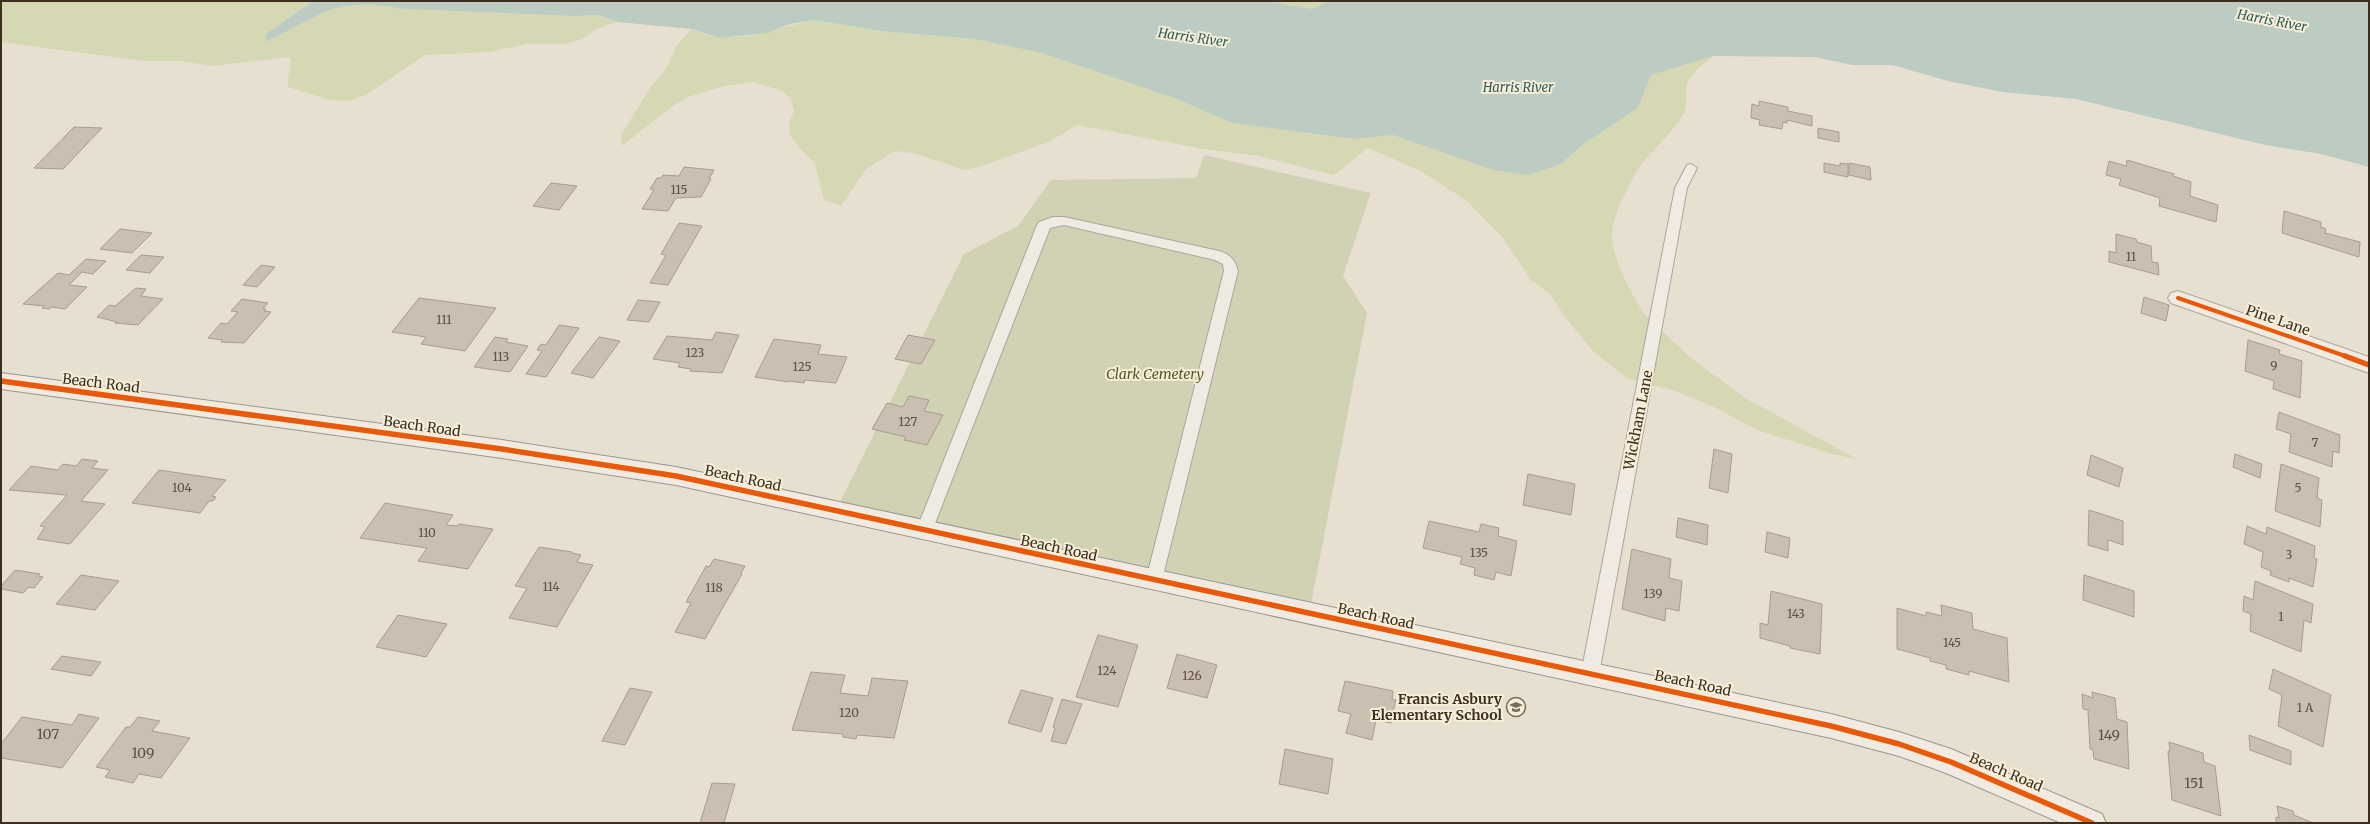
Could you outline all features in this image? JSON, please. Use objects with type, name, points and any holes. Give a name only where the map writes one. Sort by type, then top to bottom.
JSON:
[{"type":"street","name":"Pine Lane","points":[[2178,298],[2369,365]]},
{"type":"street","name":"Beach Road","points":[[1,381],[502,449],[668,475],[1752,708],[1899,744],[1958,764],[2087,822]]},
{"type":"lane","name":"Wickham Lane","points":[[1590,674],[1681,188],[1691,168]]},
{"type":"lane","points":[[924,531],[1044,225],[1053,221],[1064,221],[1219,256],[1229,262],[1231,271],[1154,580]]},
{"type":"green space","points":[[1,1],[313,1],[266,34],[266,42],[322,13],[339,7],[369,4],[405,9],[575,16],[599,15],[617,22],[597,29],[582,39],[565,44],[527,44],[488,52],[425,55],[366,95],[348,101],[330,100],[288,87],[291,65],[290,57],[212,66],[180,61],[143,61],[1,42]]},
{"type":"green space","points":[[1264,1],[1328,1],[1313,9]]},
{"type":"green space","points":[[815,20],[881,31],[975,39],[1042,53],[1177,99],[1232,123],[1354,139],[1393,135],[1493,170],[1561,164],[1585,143],[1638,108],[1651,75],[1714,56],[1694,72],[1686,89],[1686,106],[1684,113],[1664,140],[1643,162],[1624,195],[1613,223],[1612,241],[1619,265],[1630,290],[1649,319],[1639,381],[1627,378],[1593,351],[1568,321],[1549,293],[1532,281],[1503,238],[1467,201],[1421,171],[1368,148],[1343,169],[1333,175],[1259,156],[1204,149],[1077,125],[1049,142],[982,166],[965,170],[913,153],[895,151],[866,169],[841,206],[824,200],[815,164],[797,145],[790,135],[789,122],[794,111],[791,100],[783,91],[753,82],[724,86],[688,97],[674,105],[622,146],[621,135],[650,88],[667,67],[677,45],[692,29],[707,35],[738,37],[754,35]]},
{"type":"green space","name":"Clark Cemetery","points":[[1204,155],[1371,193],[1343,276],[1367,313],[1311,604],[837,508],[964,254],[1018,226],[1051,180],[1196,178]]},
{"type":"green space","points":[[1661,330],[1691,358],[1745,398],[1857,459],[1832,454],[1757,430],[1716,408],[1673,390],[1651,385]]},
{"type":"water","name":"Harris River","points":[[313,1],[1264,1],[1313,9],[1328,1],[2369,1],[2369,167],[2321,154],[2265,145],[2076,99],[2002,92],[1948,81],[1892,65],[1852,65],[1815,57],[1714,56],[1651,75],[1638,108],[1585,143],[1561,164],[1528,175],[1493,170],[1393,135],[1354,139],[1232,123],[1177,99],[1042,53],[975,39],[881,31],[815,20],[790,24],[766,33],[720,38],[692,29],[617,22],[599,15],[575,16],[405,9],[369,4],[339,7],[322,13],[266,42],[266,34]]},
{"type":"building","points":[[1759,101],[1788,107],[1788,111],[1812,116],[1812,126],[1787,120],[1787,123],[1783,122],[1782,129],[1759,125],[1760,120],[1751,118],[1752,104],[1759,106]]},
{"type":"building","points":[[74,127],[102,128],[63,169],[34,168]]},
{"type":"building","points":[[1818,128],[1839,132],[1839,142],[1818,138]]},
{"type":"building","points":[[2127,160],[2174,174],[2173,176],[2191,182],[2190,196],[2218,205],[2216,222],[2159,206],[2160,198],[2119,185],[2121,179],[2106,175],[2109,161],[2126,166]]},
{"type":"building","points":[[1824,163],[1840,166],[1840,163],[1848,164],[1848,177],[1824,172]]},
{"type":"building","points":[[1849,163],[1870,167],[1871,180],[1849,175]]},
{"type":"building","points":[[684,167],[714,170],[709,179],[711,179],[701,197],[676,198],[668,211],[642,209],[654,190],[650,189],[657,178],[661,178],[663,175],[679,176]]},
{"type":"building","points":[[551,183],[577,186],[559,210],[533,206]]},
{"type":"building","points":[[2284,211],[2321,222],[2321,227],[2326,229],[2325,233],[2360,242],[2359,257],[2282,233]]},
{"type":"building","points":[[679,223],[702,226],[668,285],[650,283],[666,255],[661,254]]},
{"type":"building","points":[[120,229],[152,233],[132,253],[100,249]]},
{"type":"building","points":[[2116,234],[2136,239],[2137,242],[2151,246],[2152,262],[2158,263],[2159,275],[2109,262],[2109,251],[2116,253]]},
{"type":"building","points":[[141,255],[164,257],[150,273],[126,270]]},
{"type":"building","points":[[86,259],[106,261],[93,274],[82,272],[69,285],[87,287],[65,309],[52,307],[49,309],[42,308],[44,306],[23,304],[58,273],[69,275]]},
{"type":"building","points":[[261,265],[275,267],[257,287],[243,285]]},
{"type":"building","points":[[136,288],[146,289],[141,296],[163,299],[138,325],[115,323],[117,322],[97,317],[109,305],[115,306]]},
{"type":"building","points":[[2144,297],[2169,305],[2166,321],[2141,313]]},
{"type":"building","points":[[419,298],[496,308],[465,351],[421,344],[426,337],[392,332]]},
{"type":"building","points":[[242,299],[268,303],[263,309],[266,309],[264,311],[271,312],[244,343],[221,342],[223,340],[208,338],[221,323],[227,324],[238,312],[231,311]]},
{"type":"building","points":[[638,300],[660,302],[649,322],[627,320]]},
{"type":"building","points":[[559,325],[579,328],[546,377],[526,374],[542,351],[537,350],[541,344],[546,345]]},
{"type":"building","points":[[716,332],[739,335],[722,373],[690,371],[691,369],[678,367],[680,363],[653,359],[667,336],[712,340]]},
{"type":"building","points":[[908,335],[935,340],[921,364],[895,359]]},
{"type":"building","points":[[495,337],[508,339],[506,342],[528,346],[510,372],[474,367]]},
{"type":"building","points":[[599,337],[620,341],[593,378],[571,373]]},
{"type":"building","points":[[774,339],[821,345],[818,354],[847,357],[836,383],[805,380],[804,383],[788,382],[755,377]]},
{"type":"building","points":[[2248,340],[2280,350],[2279,354],[2302,361],[2300,398],[2273,389],[2274,381],[2245,371]]},
{"type":"building","points":[[909,396],[929,400],[924,411],[943,415],[927,445],[904,440],[906,437],[872,429],[887,403],[903,407]]},
{"type":"building","points":[[2279,412],[2340,435],[2339,453],[2333,451],[2332,467],[2289,452],[2291,434],[2276,429]]},
{"type":"building","points":[[1714,449],[1732,454],[1728,493],[1709,488]]},
{"type":"building","points":[[2235,454],[2262,464],[2260,478],[2233,467]]},
{"type":"building","points":[[2091,455],[2123,468],[2119,487],[2087,475]]},
{"type":"building","points":[[82,459],[98,461],[92,468],[108,470],[81,501],[105,504],[70,544],[37,539],[45,527],[40,526],[67,495],[9,490],[31,466],[58,470],[63,464],[76,466]]},
{"type":"building","points":[[2281,464],[2319,478],[2317,498],[2322,500],[2320,527],[2275,511]]},
{"type":"building","points":[[159,470],[226,480],[212,496],[216,497],[213,501],[209,501],[200,513],[132,503]]},
{"type":"building","points":[[1528,474],[1575,484],[1571,515],[1523,505]]},
{"type":"building","points":[[385,503],[453,515],[446,525],[457,526],[459,524],[493,529],[468,569],[418,561],[427,548],[360,538]]},
{"type":"building","points":[[2089,510],[2123,521],[2123,545],[2108,540],[2108,551],[2088,545]]},
{"type":"building","points":[[1678,518],[1708,525],[1707,545],[1676,537]]},
{"type":"building","points":[[1429,521],[1479,532],[1481,524],[1499,528],[1498,536],[1517,541],[1511,576],[1496,572],[1494,580],[1474,575],[1475,568],[1460,564],[1462,557],[1423,548]]},
{"type":"building","points":[[2247,526],[2266,534],[2267,527],[2315,546],[2314,558],[2317,559],[2313,587],[2289,578],[2289,582],[2270,575],[2271,571],[2261,567],[2263,552],[2244,544]]},
{"type":"building","points":[[1767,532],[1790,538],[1788,558],[1765,552]]},
{"type":"building","points":[[539,547],[572,552],[581,555],[577,562],[593,565],[557,627],[509,618],[527,588],[515,586]]},
{"type":"building","points":[[1632,549],[1671,559],[1669,578],[1682,581],[1679,611],[1666,608],[1665,621],[1622,609]]},
{"type":"building","points":[[714,559],[745,566],[741,573],[742,574],[705,639],[675,632],[691,603],[686,602],[706,566],[709,567]]},
{"type":"building","points":[[15,570],[40,574],[38,576],[43,577],[34,588],[29,587],[23,593],[1,589],[1,586]]},
{"type":"building","points":[[81,575],[119,581],[95,610],[56,604]]},
{"type":"building","points":[[2084,575],[2134,591],[2134,617],[2083,600]]},
{"type":"building","points":[[2255,581],[2313,604],[2311,623],[2304,620],[2301,652],[2250,631],[2251,614],[2243,611],[2244,596],[2253,600]]},
{"type":"building","points":[[1771,591],[1822,604],[1820,654],[1790,648],[1790,646],[1760,638],[1760,623],[1768,625]]},
{"type":"building","points":[[1941,605],[1972,613],[1973,629],[2007,638],[2009,682],[1969,671],[1969,675],[1946,669],[1946,665],[1930,661],[1930,658],[1897,649],[1897,608],[1926,616],[1926,612],[1942,616]]},
{"type":"building","points":[[398,615],[447,624],[426,657],[376,647]]},
{"type":"building","points":[[1098,635],[1138,645],[1118,707],[1076,697]]},
{"type":"building","points":[[1177,654],[1217,665],[1207,698],[1167,688]]},
{"type":"building","points":[[62,656],[101,662],[91,676],[51,669]]},
{"type":"building","points":[[2273,669],[2331,695],[2323,747],[2278,726],[2282,695],[2269,689]]},
{"type":"building","points":[[811,672],[845,675],[840,693],[868,696],[872,678],[908,681],[894,738],[857,735],[856,739],[843,737],[843,734],[792,730]]},
{"type":"building","points":[[1345,681],[1393,691],[1392,699],[1396,700],[1393,711],[1398,712],[1396,718],[1392,717],[1391,723],[1376,720],[1372,740],[1346,733],[1351,714],[1338,711]]},
{"type":"building","points":[[630,688],[652,692],[625,745],[602,741]]},
{"type":"building","points":[[1021,690],[1053,698],[1041,732],[1008,723]]},
{"type":"building","points":[[2092,692],[2115,698],[2117,719],[2127,722],[2129,769],[2094,759],[2093,750],[2090,749],[2088,710],[2083,709],[2082,694],[2093,698]]},
{"type":"building","points":[[1062,699],[1082,704],[1066,744],[1051,741],[1055,728],[1053,727]]},
{"type":"building","points":[[79,714],[99,718],[62,768],[1,758],[1,744],[22,717],[72,725]]},
{"type":"building","points":[[138,717],[160,721],[152,731],[190,738],[161,778],[139,774],[133,783],[105,777],[110,770],[96,767],[126,727],[130,727]]},
{"type":"building","points":[[2249,735],[2291,751],[2291,765],[2250,750]]},
{"type":"building","points":[[2169,742],[2203,753],[2204,762],[2215,766],[2221,816],[2172,800],[2168,751],[2170,751]]},
{"type":"building","points":[[1285,749],[1333,759],[1328,794],[1279,784]]},
{"type":"building","points":[[712,783],[735,784],[724,823],[700,823]]},
{"type":"building","points":[[2277,806],[2293,811],[2294,815],[2313,823],[2276,823],[2276,817],[2279,818]]},
{"type":"cycle path","points":[[2178,298],[2369,365]]},
{"type":"cycle path","points":[[1,381],[502,449],[676,476],[1831,726],[1899,744],[1951,762],[2092,823]]},
{"type":"place","name":"Francis Asbury Elementary School","points":[[1516,707]]}]
